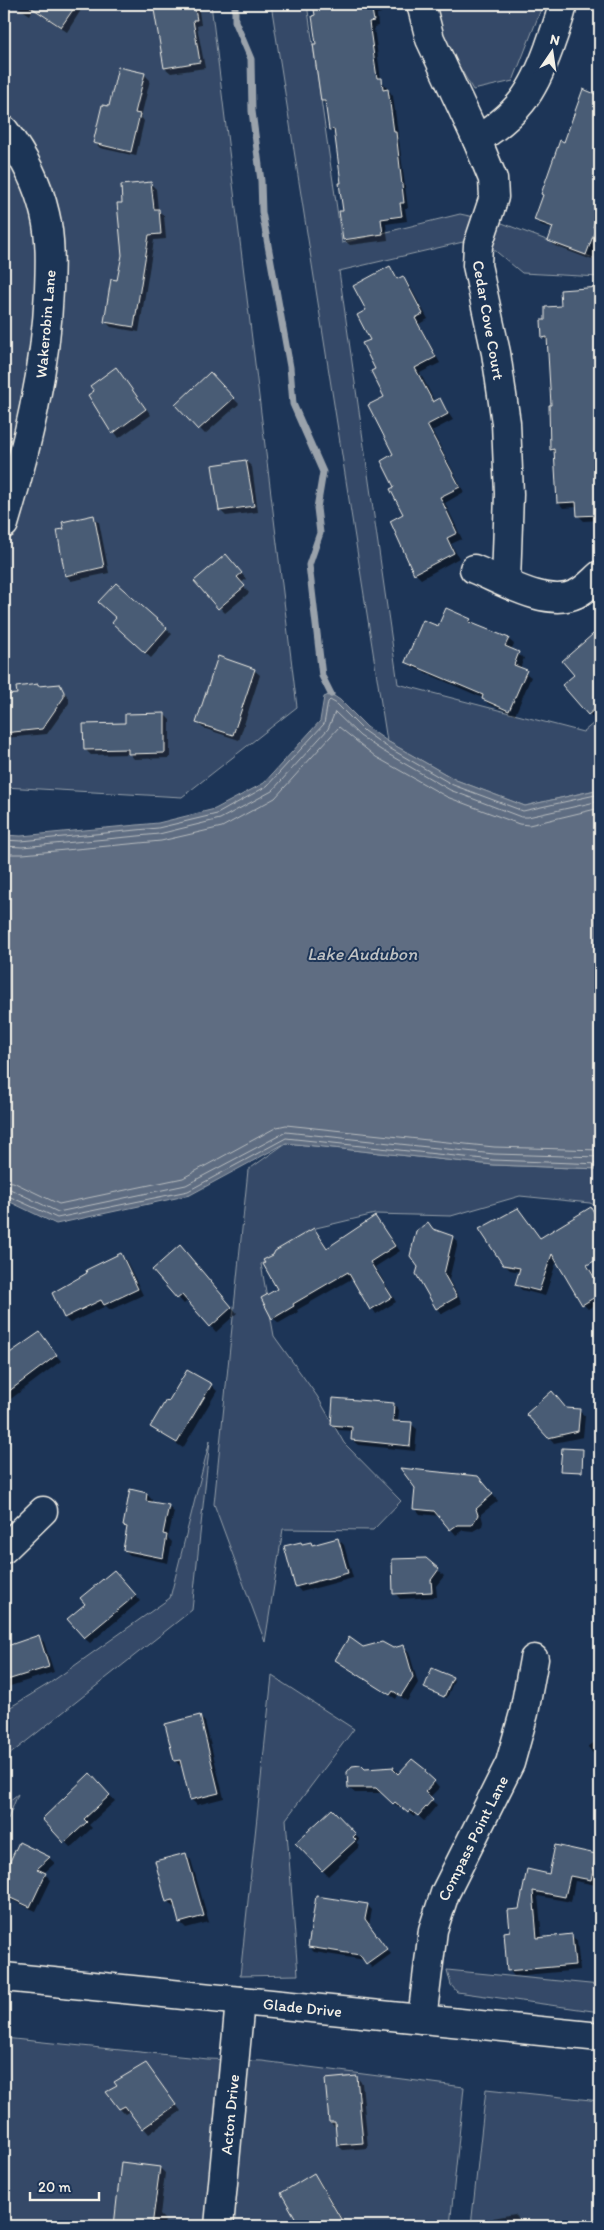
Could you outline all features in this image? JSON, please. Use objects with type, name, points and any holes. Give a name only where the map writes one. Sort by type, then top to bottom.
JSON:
[{"type":"street","name":"Cedar Cove Court","points":[[421,4],[430,40],[494,180],[494,197],[478,244],[477,265],[496,353],[506,423],[509,494],[506,582]]},
{"type":"street","points":[[477,140],[500,125],[522,103],[538,79],[563,4]]},
{"type":"street","name":"Wakerobin Lane","points":[[4,130],[16,145],[34,179],[45,215],[51,251],[48,315],[39,388],[24,457],[4,524]]},
{"type":"street","points":[[474,569],[546,598],[561,599],[578,594],[600,575]]},
{"type":"street","points":[[4,1549],[44,1511]]},
{"type":"street","name":"Compass Point Lane","points":[[422,2020],[433,1930],[445,1893],[510,1762],[524,1713],[534,1659]]},
{"type":"street","name":"Glade Drive","points":[[4,1977],[600,2038]]},
{"type":"street","name":"Acton Drive","points":[[219,2226],[240,2001]]},
{"type":"shaded area","points":[[4,4],[211,4],[297,707],[182,797],[4,787]]},
{"type":"shaded area","points":[[271,4],[307,4],[342,243],[460,214],[502,223],[596,259],[600,250],[600,277],[522,273],[480,238],[339,271],[398,684],[583,732],[600,718],[600,789],[525,806],[456,780],[387,741]]},
{"type":"shaded area","points":[[433,4],[543,4],[513,81],[473,90],[439,32]]},
{"type":"shaded area","points":[[286,1143],[493,1165],[600,1169],[600,1208],[590,1203],[520,1196],[451,1216],[375,1214],[316,1228],[261,1264],[274,1336],[317,1396],[344,1443],[401,1501],[373,1530],[283,1529],[265,1642],[214,1504],[248,1170]]},
{"type":"shaded area","points":[[210,1440],[192,1610],[4,1759],[4,1711],[50,1683],[170,1598]]},
{"type":"shaded area","points":[[272,1676],[354,1729],[286,1819],[298,1975],[240,1976]]},
{"type":"shaded area","points":[[18,1794],[4,1829],[4,1805]]},
{"type":"shaded area","points":[[447,1970],[600,1985],[600,2012],[457,1992],[451,1985]]},
{"type":"shaded area","points":[[4,2038],[208,2059],[262,2061],[464,2087],[450,2226],[9,2226],[4,2218]]},
{"type":"shaded area","points":[[486,2089],[600,2101],[600,2226],[471,2226]]},
{"type":"water","name":"Lake Audubon","points":[[331,694],[340,700],[367,727],[387,741],[456,780],[525,806],[600,789],[600,1169],[493,1165],[286,1143],[190,1195],[56,1224],[4,1199],[4,835],[21,836],[158,823],[215,809],[264,783],[320,721],[324,697]]},
{"type":"building","points":[[26,4],[77,4],[61,27]]},
{"type":"building","points":[[153,4],[194,4],[197,20],[193,20],[200,62],[164,68]]},
{"type":"building","points":[[313,4],[371,4],[374,21],[369,22],[377,78],[382,78],[383,90],[388,89],[394,132],[396,132],[404,203],[400,203],[402,216],[381,219],[383,234],[343,240],[339,211],[343,211],[339,183],[341,183],[334,129],[329,130],[325,101],[321,101],[313,44],[316,44],[312,16],[315,15]]},
{"type":"building","points":[[118,67],[145,73],[135,113],[140,114],[131,152],[93,143],[102,105],[109,106]]},
{"type":"building","points":[[583,89],[600,96],[600,206],[593,227],[596,228],[586,255],[548,241],[553,227],[534,220],[560,140],[564,142]]},
{"type":"building","points":[[151,182],[154,209],[159,209],[161,234],[149,235],[134,327],[104,322],[111,279],[117,280],[122,255],[117,203],[122,203],[121,185]]},
{"type":"building","points":[[390,266],[397,279],[403,276],[423,314],[415,318],[436,357],[415,368],[433,402],[440,398],[448,414],[427,425],[460,487],[440,497],[457,533],[447,538],[454,553],[414,574],[390,521],[403,514],[390,489],[394,487],[381,461],[393,454],[368,405],[384,397],[371,371],[375,369],[362,343],[370,340],[357,315],[366,310],[353,286]]},
{"type":"building","points":[[600,287],[600,515],[577,516],[576,502],[557,503],[554,449],[550,450],[549,405],[551,405],[547,337],[542,338],[541,320],[545,320],[545,307],[561,306],[560,290]]},
{"type":"building","points":[[116,367],[146,409],[112,434],[88,395],[94,391],[90,386]]},
{"type":"building","points":[[210,372],[234,398],[198,430],[175,405]]},
{"type":"building","points":[[246,460],[254,506],[219,511],[212,465]]},
{"type":"building","points":[[94,515],[104,567],[65,576],[57,530],[64,529],[62,522]]},
{"type":"building","points":[[226,554],[242,573],[237,577],[245,586],[218,609],[194,581]]},
{"type":"building","points":[[116,583],[167,628],[145,653],[112,623],[116,618],[98,602]]},
{"type":"building","points":[[446,608],[471,619],[469,622],[509,638],[505,646],[519,652],[514,665],[527,670],[509,711],[482,699],[483,695],[405,662],[423,620],[438,626]]},
{"type":"building","points":[[600,628],[600,705],[588,715],[562,685],[574,675],[562,661]]},
{"type":"building","points":[[218,656],[255,669],[233,735],[196,723]]},
{"type":"building","points":[[38,684],[38,686],[60,684],[64,697],[42,729],[4,733],[4,695],[17,694],[16,687]]},
{"type":"building","points":[[165,713],[165,753],[128,754],[128,749],[84,750],[83,724],[125,723],[125,714]]},
{"type":"building","points":[[591,1207],[600,1223],[600,1258],[587,1265],[600,1287],[600,1294],[582,1305],[552,1254],[539,1291],[515,1285],[520,1268],[503,1265],[479,1229],[518,1208],[540,1238]]},
{"type":"building","points":[[375,1216],[395,1246],[370,1262],[392,1297],[370,1310],[348,1272],[293,1304],[294,1306],[272,1319],[261,1298],[277,1289],[263,1264],[265,1263],[263,1260],[314,1228],[327,1248]]},
{"type":"building","points":[[428,1222],[433,1229],[453,1236],[444,1274],[457,1297],[436,1309],[416,1274],[418,1267],[410,1256],[416,1231]]},
{"type":"building","points":[[180,1245],[232,1307],[210,1327],[182,1295],[177,1299],[152,1270]]},
{"type":"building","points":[[121,1253],[138,1289],[104,1305],[101,1300],[64,1318],[52,1293],[87,1273],[86,1270]]},
{"type":"building","points":[[40,1332],[57,1355],[4,1395],[4,1357]]},
{"type":"building","points":[[187,1370],[212,1384],[177,1443],[150,1427]]},
{"type":"building","points":[[552,1391],[566,1408],[580,1409],[578,1431],[548,1438],[526,1414]]},
{"type":"building","points":[[333,1398],[394,1403],[393,1421],[412,1422],[410,1446],[351,1440],[352,1427],[331,1425]]},
{"type":"building","points":[[562,1448],[583,1449],[582,1472],[560,1471]]},
{"type":"building","points":[[400,1468],[478,1476],[493,1494],[476,1509],[478,1515],[472,1525],[457,1525],[450,1530],[434,1511],[413,1509],[415,1488]]},
{"type":"building","points":[[130,1489],[147,1493],[146,1501],[169,1505],[163,1534],[167,1535],[163,1558],[123,1550],[127,1527],[123,1526]]},
{"type":"building","points":[[338,1538],[348,1573],[295,1587],[284,1546],[301,1542],[302,1544],[311,1542],[312,1545]]},
{"type":"building","points":[[426,1558],[439,1569],[431,1580],[432,1592],[393,1594],[392,1559]]},
{"type":"building","points":[[114,1570],[136,1595],[84,1638],[67,1619],[85,1604],[80,1598]]},
{"type":"building","points":[[39,1635],[49,1667],[4,1681],[4,1647]]},
{"type":"building","points":[[349,1637],[363,1647],[382,1642],[393,1648],[404,1645],[413,1677],[401,1696],[393,1691],[390,1695],[335,1660]]},
{"type":"building","points":[[432,1668],[453,1677],[444,1697],[424,1688]]},
{"type":"building","points":[[200,1715],[219,1793],[190,1800],[180,1760],[174,1761],[165,1724]]},
{"type":"building","points":[[412,1759],[426,1770],[425,1772],[435,1781],[425,1792],[433,1799],[418,1816],[410,1810],[408,1813],[395,1802],[393,1804],[376,1788],[348,1788],[347,1772],[352,1766],[361,1765],[365,1769],[394,1767],[393,1769],[398,1774]]},
{"type":"building","points":[[90,1773],[110,1795],[84,1819],[87,1822],[64,1843],[42,1819]]},
{"type":"building","points":[[332,1809],[356,1834],[353,1837],[356,1840],[322,1871],[295,1843]]},
{"type":"building","points":[[19,1842],[50,1857],[37,1869],[46,1873],[30,1907],[4,1895],[4,1874]]},
{"type":"building","points":[[555,1845],[596,1854],[591,1880],[570,1876],[565,1897],[533,1891],[537,1938],[572,1934],[575,1965],[507,1971],[504,1932],[510,1931],[508,1910],[519,1909],[527,1869],[549,1874]]},
{"type":"building","points":[[186,1853],[204,1916],[179,1923],[173,1900],[166,1902],[155,1861]]},
{"type":"building","points":[[316,1896],[368,1904],[365,1919],[387,1949],[366,1964],[360,1955],[308,1947]]},
{"type":"building","points":[[146,2063],[176,2105],[142,2129],[125,2106],[119,2109],[106,2092],[117,2086],[114,2082]]},
{"type":"building","points":[[357,2076],[363,2143],[337,2145],[335,2122],[329,2122],[325,2079]]},
{"type":"building","points":[[121,2162],[160,2167],[152,2226],[114,2226]]},
{"type":"building","points":[[314,2173],[345,2226],[300,2226],[281,2193]]},
{"type":"waterway","points":[[235,4],[235,21],[251,59],[252,111],[261,181],[262,212],[290,367],[293,404],[323,472],[317,508],[320,533],[309,565],[322,676],[331,694]]}]
